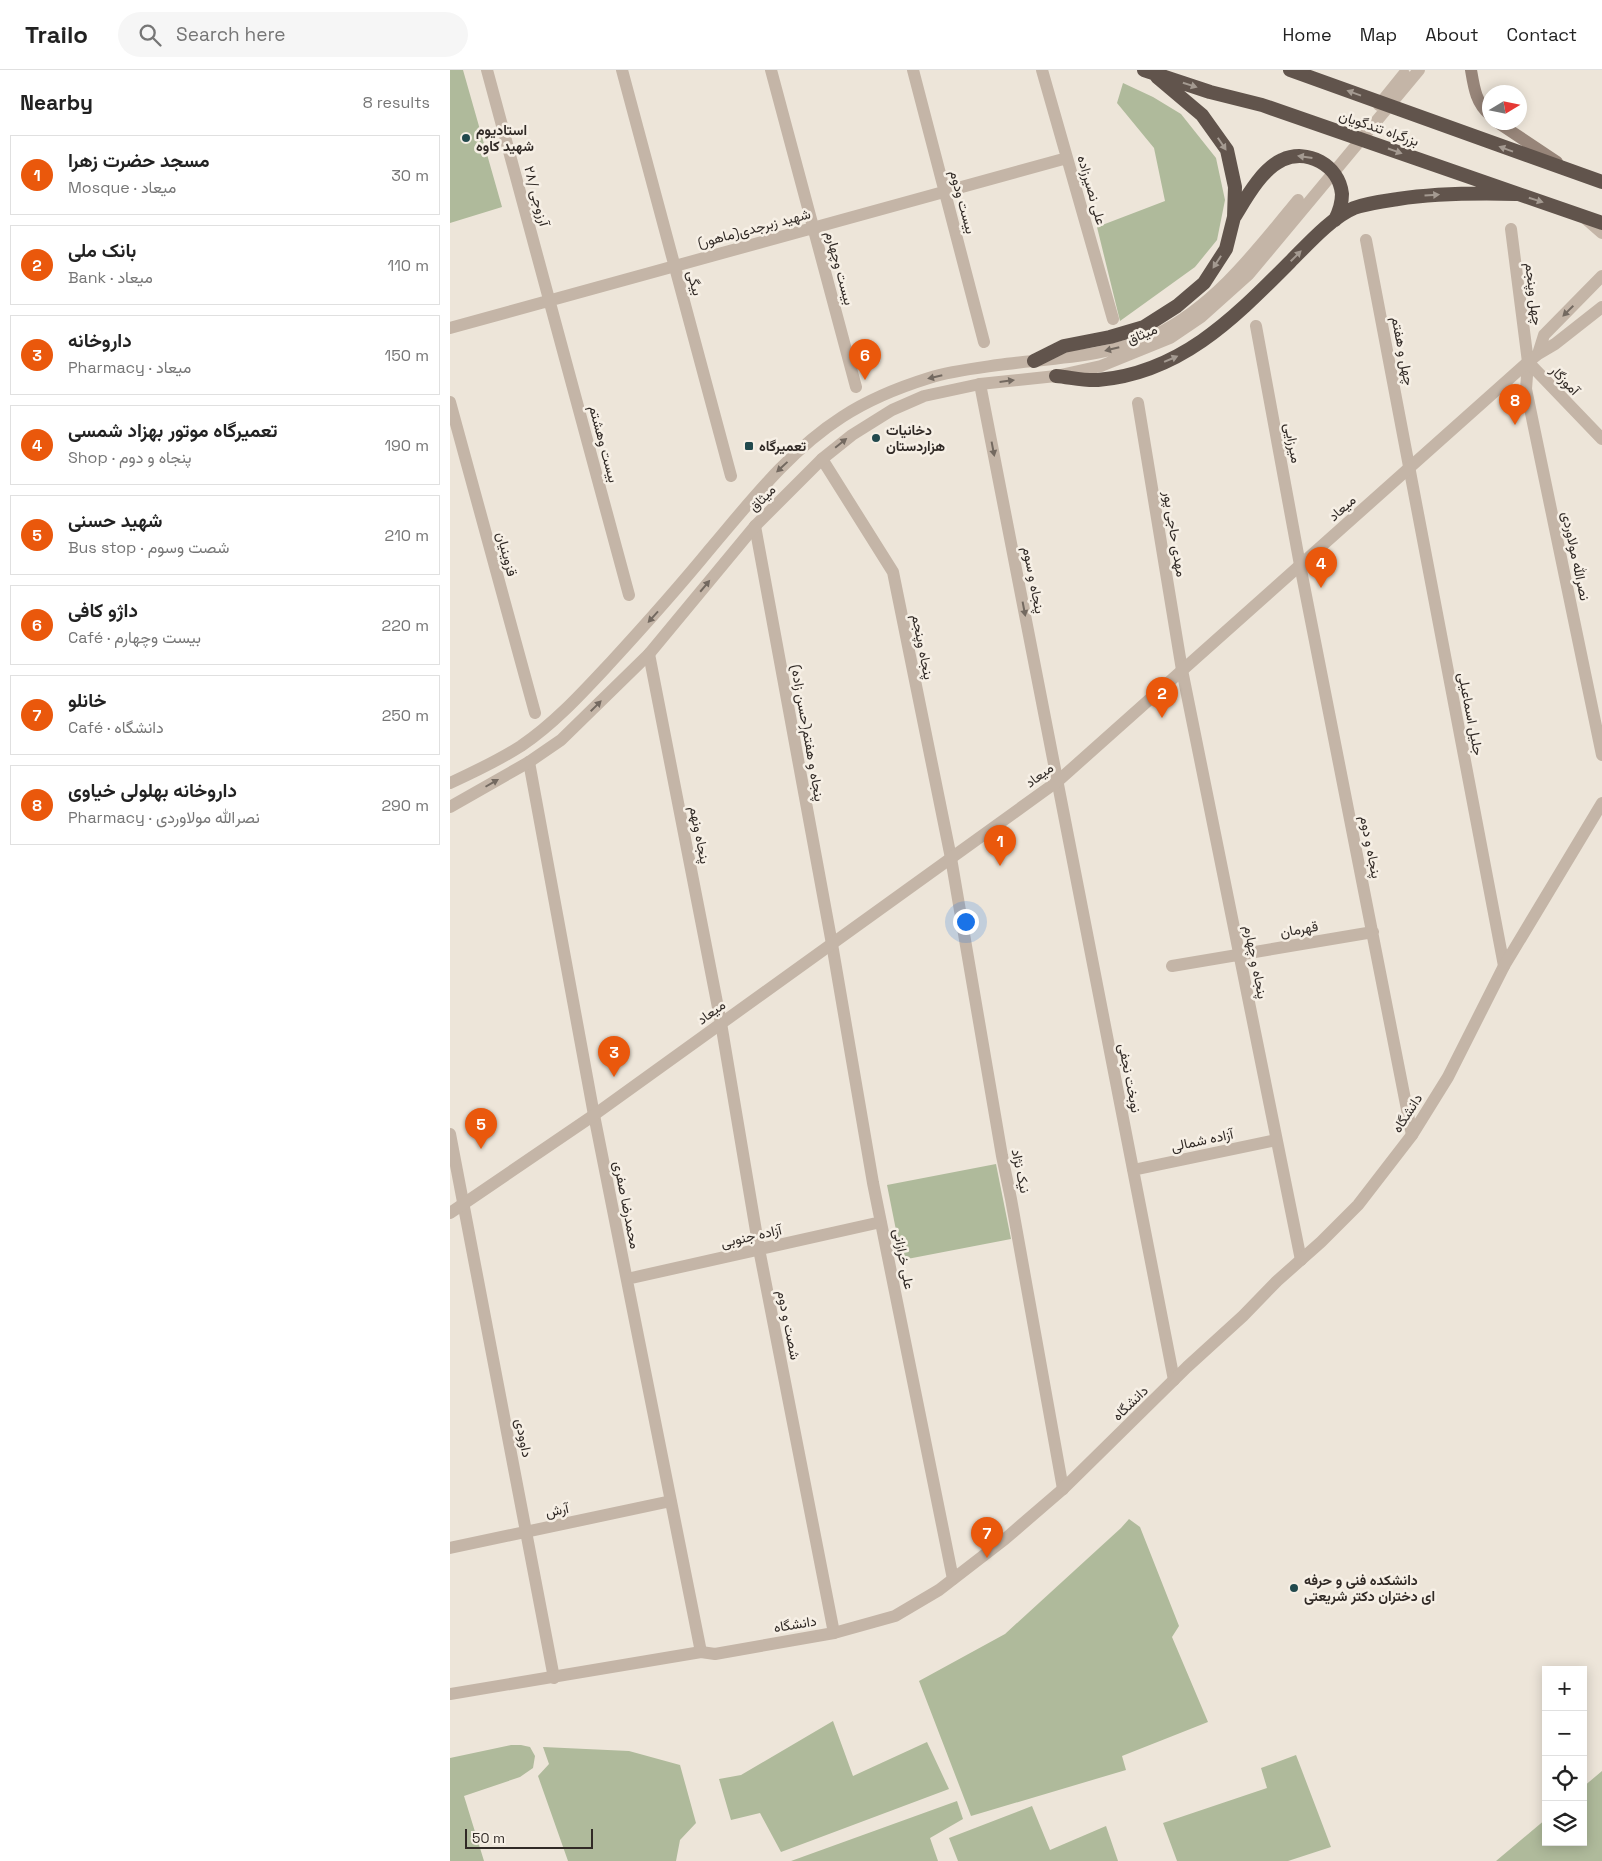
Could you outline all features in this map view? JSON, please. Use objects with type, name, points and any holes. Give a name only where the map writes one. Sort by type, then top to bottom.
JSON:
[{"type":"highway","name":"بزرگراه تندگویان","points":[[1290,70],[1602,182]]},
{"type":"highway","name":"بزرگراه تندگویان","points":[[1148,71],[1210,92],[1262,105],[1602,223]]},
{"type":"highway","points":[[1034,362],[1064,346],[1110,337],[1144,327],[1178,306],[1204,283],[1226,249],[1234,217],[1235,187],[1227,150],[1202,115],[1148,71]]},
{"type":"highway","points":[[1234,217],[1251,191],[1269,170],[1280,161],[1293,156],[1307,156],[1320,160],[1331,169],[1338,180],[1342,194],[1341,207],[1335,220]]},
{"type":"highway","points":[[1056,376],[1096,380],[1134,375],[1178,357],[1214,333],[1335,220],[1353,209],[1397,199],[1462,193],[1516,194]]},
{"type":"main road","points":[[1471,70],[1474,90],[1482,108]]},
{"type":"main road","points":[[1509,130],[1574,173]]},
{"type":"street","name":"آرزوجی /۲۸","points":[[487,70],[549,301]]},
{"type":"street","name":"بیگی","points":[[622,70],[731,476]]},
{"type":"street","name":"بیست وچهارم","points":[[771,70],[856,387]]},
{"type":"street","name":"بیست ودوم","points":[[912,70],[984,342]]},
{"type":"street","name":"علی نصیرزاده","points":[[1042,70],[1112,319]]},
{"type":"street","points":[[1164,336],[1196,310],[1243,266],[1407,70]]},
{"type":"street","points":[[1164,336],[1201,318],[1249,274],[1418,70]]},
{"type":"street","name":"شهید زبرجدی(ماهور)","points":[[450,328],[1067,158]]},
{"type":"street","points":[[1585,217],[1602,232]]},
{"type":"street","name":"چهل وپنجم","points":[[1511,229],[1528,362]]},
{"type":"street","name":"چهل و هفتم","points":[[1366,240],[1410,468]]},
{"type":"street","points":[[1538,354],[1544,335],[1602,276]]},
{"type":"street","name":"بیست وهشتم","points":[[549,301],[629,595]]},
{"type":"street","name":"میعاد","points":[[450,1213],[594,1115],[1058,781],[1528,362],[1555,344],[1602,307]]},
{"type":"street","name":"میرزایی","points":[[1256,326],[1300,565]]},
{"type":"street","name":"میثاق","points":[[450,783],[521,746],[548,725],[581,694],[656,613],[771,477],[813,438],[843,417],[874,400],[930,377],[997,365],[1066,358],[1115,349],[1164,336]]},
{"type":"street","name":"میثاق","points":[[450,807],[529,762],[561,740],[648,654],[755,526],[822,459],[852,435],[892,410],[924,396],[980,384],[1056,376],[1101,366],[1164,336]]},
{"type":"street","name":"آموزگار","points":[[1528,362],[1602,439]]},
{"type":"street","name":"نصرالله مولاوردی","points":[[1528,362],[1526,389],[1602,755]]},
{"type":"street","name":"پنجاه و سوم","points":[[980,384],[1058,781]]},
{"type":"street","name":"قزوینیان","points":[[450,402],[535,713]]},
{"type":"street","name":"مهدی حاجی پور","points":[[1138,403],[1182,670]]},
{"type":"street","name":"پنجاه وپنجم","points":[[822,459],[893,572],[951,858]]},
{"type":"street","name":"جلیل اسماعیلی","points":[[1410,468],[1504,966]]},
{"type":"street","name":"(حسن زاده)پنجاه و هفتم","points":[[755,526],[832,944]]},
{"type":"street","name":"پنجاه و دوم","points":[[1300,565],[1412,1135]]},
{"type":"street","name":"پنجاه ونهم","points":[[648,654],[721,1023]]},
{"type":"street","name":"پنجاه و چهارم","points":[[1182,670],[1301,1260]]},
{"type":"street","name":"محمدرضا صفری","points":[[521,746],[529,762],[594,1115],[701,1652]]},
{"type":"street","name":"نوبخت نجفی","points":[[1058,781],[1174,1380]]},
{"type":"street","name":"دانشگاه","points":[[450,1694],[701,1652],[714,1654],[834,1633],[896,1616],[939,1590],[1005,1539],[1063,1489],[1174,1380],[1321,1242],[1358,1204],[1412,1135],[1448,1078],[1504,966],[1602,803]]},
{"type":"street","name":"نیک نژاد","points":[[951,858],[1002,1156],[1015,1217],[1063,1489]]},
{"type":"street","name":"قهرمان","points":[[1172,966],[1372,932]]},
{"type":"street","name":"علی خرازانی","points":[[832,944],[881,1222],[953,1579]]},
{"type":"street","name":"شصت و دوم","points":[[721,1023],[759,1249],[834,1633]]},
{"type":"street","name":"داوودی","points":[[450,1134],[554,1678]]},
{"type":"street","name":"آزاده شمالی","points":[[1133,1170],[1276,1140]]},
{"type":"street","name":"آزاده جنوبی","points":[[627,1279],[881,1222]]},
{"type":"street","name":"آرش","points":[[450,1548],[671,1501]]},
{"type":"green space","name":"استادیوم شهید کاوه","points":[[450,70],[463,70],[502,207],[450,223]]},
{"type":"green space","points":[[1123,83],[1153,97],[1181,114],[1216,158],[1225,200],[1217,240],[1195,267],[1120,321],[1097,227],[1165,201],[1154,148],[1117,103]]},
{"type":"green space","points":[[996,1164],[1011,1239],[902,1260],[887,1185]]},
{"type":"green space","points":[[1129,1519],[1140,1527],[1179,1626],[1172,1637],[1208,1722],[1122,1756],[1126,1770],[971,1816],[919,1681],[1005,1634]]},
{"type":"green space","points":[[833,1721],[853,1776],[927,1742],[949,1789],[781,1852],[760,1813],[731,1820],[719,1779],[741,1775]]},
{"type":"green space","points":[[511,1745],[530,1747],[535,1756],[533,1768],[520,1777],[464,1796],[484,1861],[450,1861],[450,1758]]},
{"type":"green space","points":[[543,1747],[629,1751],[680,1765],[696,1823],[680,1840],[676,1861],[568,1861],[538,1776],[549,1764]]},
{"type":"green space","points":[[1296,1755],[1331,1847],[1288,1861],[1177,1861],[1163,1823],[1267,1788],[1261,1768]]},
{"type":"green space","points":[[1602,1771],[1602,1861],[1496,1861],[1542,1822],[1542,1846],[1587,1846],[1587,1784]]},
{"type":"green space","points":[[957,1801],[963,1819],[930,1838],[938,1861],[791,1861]]},
{"type":"green space","points":[[1032,1806],[1050,1850],[1106,1826],[1118,1861],[958,1861],[949,1838]]},
{"type":"place","name":"استادیوم شهید کاوه","points":[[466,138]]},
{"type":"place","name":"داژو کافی","points":[[865,380]]},
{"type":"place","name":"داروخانه بهلولی خیاوی","points":[[1515,425]]},
{"type":"place","name":"دخانیات هزاردستان","points":[[876,438]]},
{"type":"place","name":"تعمیرگاه","points":[[749,446]]},
{"type":"place","name":"تعمیرگاه موتور بهزاد شمسی","points":[[1321,588]]},
{"type":"place","name":"بانک ملی","points":[[1162,718]]},
{"type":"place","name":"مسجد حضرت زهرا","points":[[1000,866]]},
{"type":"place","name":"داروخانه","points":[[614,1077]]},
{"type":"place","name":"شهید حسنی","points":[[481,1149]]},
{"type":"place","name":"خانلو","points":[[987,1558]]},
{"type":"place","name":"دانشکده فنی و حرفه ای دختران دکتر شریعتی","points":[[1294,1588]]}]
